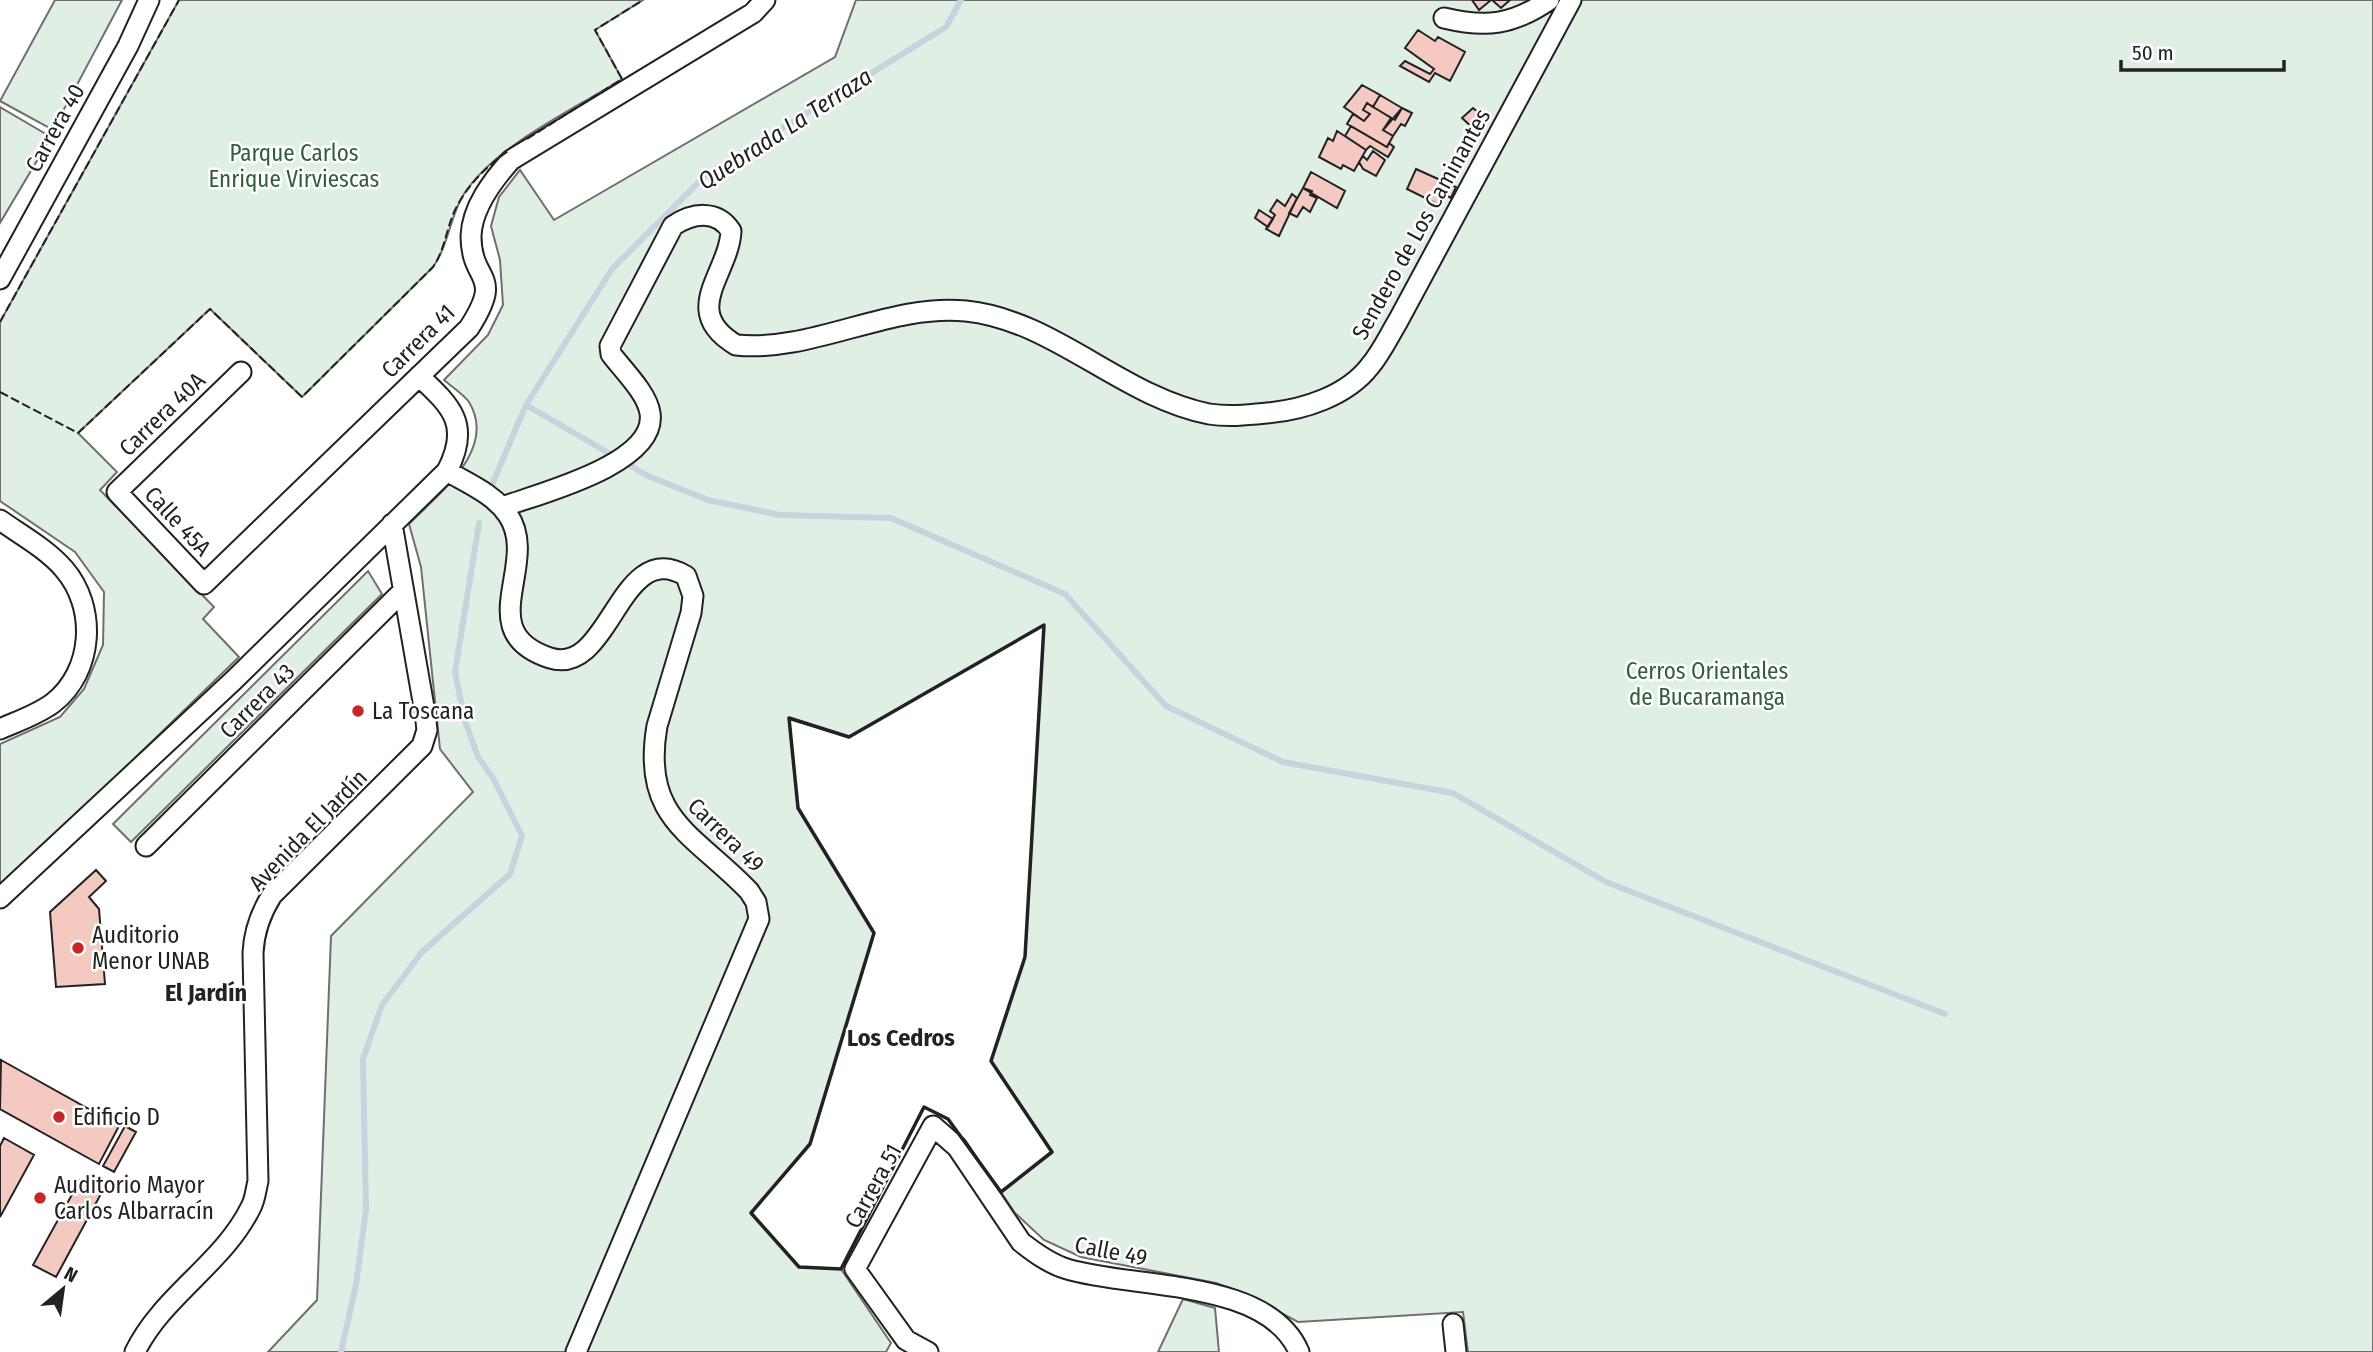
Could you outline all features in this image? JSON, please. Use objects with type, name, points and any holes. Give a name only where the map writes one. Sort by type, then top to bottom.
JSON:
[{"type":"street","name":"Carrera 40","points":[[0,279],[128,46],[149,0]]},
{"type":"street","name":"Carrera 41","points":[[204,584],[469,328],[486,295],[485,280],[473,253],[471,235],[480,204],[493,180],[511,160],[753,13],[765,0]]},
{"type":"street","points":[[1444,18],[1492,25],[1536,9],[1549,0]]},
{"type":"street","name":"Sendero de Los Caminantes","points":[[502,508],[609,467],[632,451],[642,438],[650,416],[648,404],[611,354],[610,346],[673,226],[686,217],[700,214],[718,219],[731,231],[731,242],[710,292],[709,303],[715,327],[736,345],[776,344],[935,311],[965,311],[997,317],[1024,328],[1153,393],[1208,414],[1229,416],[1283,412],[1320,401],[1348,387],[1370,367],[1377,356],[1571,0]]},
{"type":"street","name":"Carrera 40A","points":[[117,492],[241,372]]},
{"type":"street","points":[[0,898],[234,680],[447,471],[456,453],[459,436],[455,417],[443,399],[419,376]]},
{"type":"street","points":[[447,471],[502,508]]},
{"type":"street","name":"Calle 45A","points":[[117,492],[204,584]]},
{"type":"street","name":"Carrera 49","points":[[502,508],[515,529],[518,551],[509,619],[521,640],[548,657],[557,659],[574,656],[591,642],[609,623],[626,592],[649,573],[670,569],[686,576],[693,596],[691,613],[657,726],[653,759],[656,788],[668,814],[749,891],[756,902],[759,919],[576,1352]]},
{"type":"street","points":[[0,520],[62,567],[82,600],[87,619],[85,655],[71,685],[40,712],[0,729]]},
{"type":"street","name":"Avenida El Jardín","points":[[135,1352],[147,1327],[233,1234],[252,1206],[258,1181],[253,953],[257,923],[263,909],[272,895],[422,746],[427,730],[402,592],[393,524]]},
{"type":"street","name":"Carrera 43","points":[[146,846],[402,592]]},
{"type":"street","name":"Carrera 51","points":[[903,1346],[855,1269],[933,1126]]},
{"type":"street","name":"Calle 49","points":[[933,1126],[957,1147],[1021,1242],[1052,1263],[1070,1270],[1235,1301],[1262,1313],[1295,1344]]},
{"type":"street","points":[[1453,1324],[1456,1352]]},
{"type":"street","points":[[903,1346],[928,1352]]},
{"type":"green space","points":[[55,0],[122,0],[53,130],[0,101]]},
{"type":"green space","name":"Parque Carlos Enrique Virviescas","points":[[179,0],[643,0],[595,30],[622,79],[519,141],[483,171],[462,197],[433,267],[302,397],[210,309],[78,433],[117,472],[100,490],[214,607],[203,619],[239,657],[0,889],[0,744],[60,717],[84,689],[103,645],[104,592],[75,552],[0,501],[0,322]]},
{"type":"green space","name":"Cerros Orientales de Bucaramanga","points":[[856,0],[2373,0],[2373,1352],[1468,1352],[1463,1312],[1298,1322],[1246,1294],[1216,1283],[1081,1257],[1044,1240],[1015,1213],[1001,1192],[1051,1152],[991,1061],[1025,957],[1044,625],[849,737],[789,719],[798,808],[874,933],[810,1144],[751,1213],[799,1267],[841,1269],[891,1343],[886,1352],[268,1352],[317,1300],[331,936],[473,792],[440,749],[421,567],[409,524],[461,470],[476,437],[476,420],[469,402],[444,380],[488,335],[503,305],[500,260],[491,226],[499,197],[520,170],[554,220],[835,57]]},
{"type":"green space","points":[[0,107],[51,137],[0,223]]},
{"type":"green space","points":[[368,571],[382,594],[131,842],[113,824]]},
{"type":"green space","points":[[1183,1299],[1215,1308],[1219,1352],[1158,1352]]},
{"type":"building","points":[[1472,0],[1491,0],[1479,10]]},
{"type":"building","points":[[1492,0],[1510,0],[1501,8]]},
{"type":"building","points":[[1418,30],[1435,41],[1438,37],[1465,52],[1450,81],[1435,73],[1429,82],[1400,66],[1405,61],[1430,74],[1434,69],[1405,48]]},
{"type":"building","points":[[1362,85],[1380,95],[1373,107],[1367,103],[1363,110],[1370,114],[1364,121],[1344,107]]},
{"type":"building","points":[[1380,95],[1402,108],[1395,120],[1373,107]]},
{"type":"building","points":[[1367,103],[1391,118],[1383,130],[1393,136],[1387,147],[1347,124],[1353,114],[1364,121],[1370,114],[1363,110]]},
{"type":"building","points":[[1402,108],[1412,113],[1405,126],[1401,124],[1393,136],[1383,130]]},
{"type":"building","points":[[1473,108],[1486,119],[1475,130],[1462,118]]},
{"type":"building","points":[[1351,126],[1387,147],[1389,143],[1394,147],[1388,157],[1370,146],[1366,150],[1345,136]]},
{"type":"building","points":[[1337,131],[1366,150],[1354,171],[1343,165],[1341,169],[1319,157],[1328,138],[1333,141]]},
{"type":"building","points":[[1373,151],[1385,160],[1376,176],[1363,169],[1359,162],[1363,156],[1367,160]]},
{"type":"building","points":[[1416,169],[1456,187],[1451,198],[1444,194],[1439,205],[1407,189]]},
{"type":"building","points":[[1311,172],[1345,191],[1337,208],[1303,188]]},
{"type":"building","points":[[1303,188],[1312,191],[1310,195],[1317,198],[1310,212],[1303,207],[1297,217],[1289,213]]},
{"type":"building","points":[[1292,194],[1297,198],[1279,236],[1266,229],[1275,215],[1270,211],[1277,200],[1285,206]]},
{"type":"building","points":[[1259,210],[1273,219],[1268,227],[1255,218]]},
{"type":"building","name":"Auditorio Menor UNAB","points":[[96,870],[106,881],[89,897],[99,909],[105,984],[56,987],[50,912]]},
{"type":"building","name":"Edificio D","points":[[1,1060],[119,1126],[99,1164],[0,1109]]},
{"type":"building","points":[[125,1126],[136,1132],[114,1172],[103,1166]]},
{"type":"building","points":[[4,1138],[34,1155],[0,1217],[0,1146]]},
{"type":"building","points":[[80,1180],[102,1192],[56,1277],[33,1265]]},
{"type":"waterway","name":"Quebrada La Terraza","points":[[491,487],[526,405],[612,269],[705,176],[946,27],[961,0]]},
{"type":"waterway","points":[[526,405],[648,476],[708,500],[780,515],[891,518],[1065,594],[1166,706],[1283,762],[1453,793],[1606,882],[1945,1014]]},
{"type":"waterway","name":"Quebrada La Terraza","points":[[341,1352],[356,1285],[366,1209],[363,1059],[382,1005],[422,952],[510,874],[522,836],[493,778],[478,757],[465,721],[455,672],[479,523]]},
{"type":"fence","points":[[0,322],[179,0]]},
{"type":"fence","points":[[527,139],[622,79],[595,30],[643,0]]},
{"type":"fence","points":[[0,392],[78,433],[210,309],[302,397],[433,267],[455,210],[465,193],[486,169],[510,150]]},
{"type":"wall","points":[[1044,625],[1025,957],[991,1061],[1052,1152],[1001,1192],[948,1119],[924,1107],[841,1269],[799,1267],[751,1213],[810,1144],[874,933],[798,808],[789,718],[849,737],[1044,625]]},
{"type":"place","name":"La Toscana","points":[[358,711]]},
{"type":"place","name":"Auditorio Menor UNAB","points":[[78,948]]},
{"type":"place","name":"Edificio D","points":[[59,1117]]},
{"type":"place","name":"Auditorio Mayor Carlos Albarracín","points":[[40,1198]]},
{"type":"district","name":"El Jardín","points":[[206,993]]},
{"type":"district","name":"Los Cedros","points":[[901,1038]]}]
